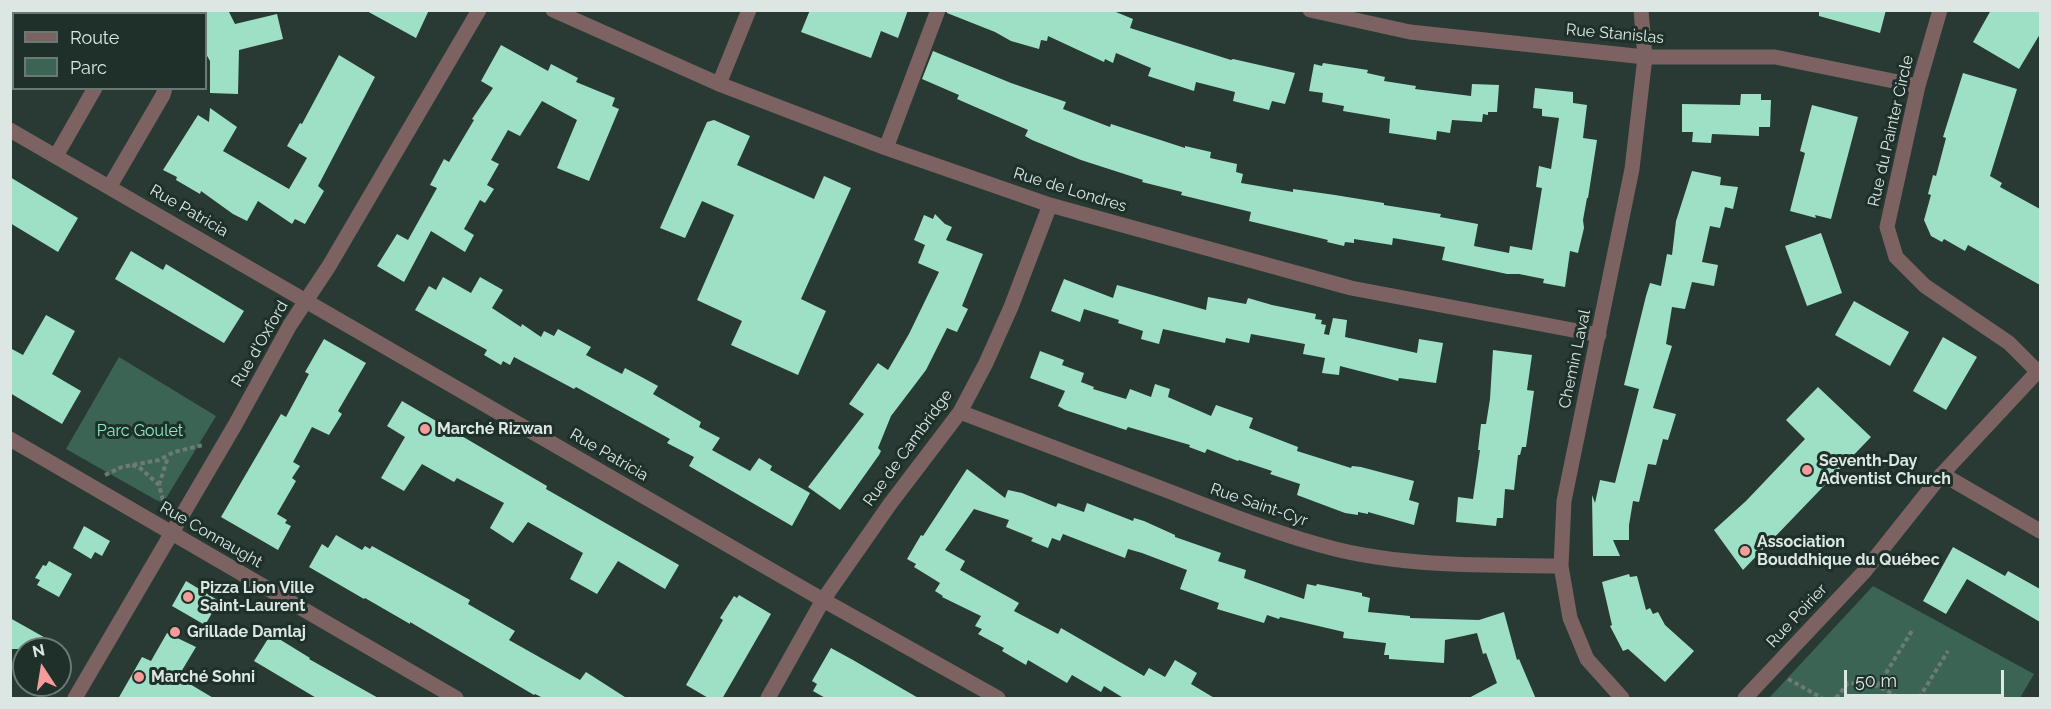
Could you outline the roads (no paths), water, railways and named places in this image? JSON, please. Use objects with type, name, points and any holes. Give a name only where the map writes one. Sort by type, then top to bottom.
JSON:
[{"type":"street","name":"Rue d'Oxford","points":[[75,699],[290,325],[329,266],[479,10]]},
{"type":"street","name":"Rue de Londres","points":[[553,10],[719,84],[886,148],[1050,205],[1351,288],[1599,335]]},
{"type":"street","points":[[719,84],[748,10]]},
{"type":"street","points":[[886,148],[938,10]]},
{"type":"street","name":"Rue Stanislas","points":[[1310,10],[1410,32],[1646,57],[1775,57],[1918,86]]},
{"type":"street","name":"Chemin Laval","points":[[1622,699],[1587,659],[1570,618],[1561,566],[1564,501],[1632,169],[1646,57],[1641,10]]},
{"type":"street","name":"Rue du Painter Circle","points":[[1940,10],[1918,86],[1887,227],[1896,257],[1925,286],[2009,343],[2039,371]]},
{"type":"street","points":[[56,156],[94,90]]},
{"type":"street","points":[[110,186],[164,90]]},
{"type":"street","name":"Rue Patricia","points":[[10,130],[998,699]]},
{"type":"street","name":"Rue de Cambridge","points":[[768,699],[823,600],[890,504],[960,412],[986,363],[1011,307],[1050,205]]},
{"type":"street","name":"Rue Poirier","points":[[1745,699],[1864,572],[1942,474],[2039,371]]},
{"type":"street","name":"Rue Saint-Cyr","points":[[960,412],[1224,513],[1337,549],[1401,560],[1478,565],[1561,566]]},
{"type":"street","name":"Rue Connaught","points":[[10,439],[456,699]]},
{"type":"street","points":[[1942,474],[2040,531]]},
{"type":"place","name":"Marché Rizwan","points":[[425,429]]},
{"type":"place","name":"Seventh-Day Adventist Church","points":[[1807,470]]},
{"type":"place","name":"Association Bouddhique du Québec","points":[[1745,551]]},
{"type":"place","name":"Pizza Lion Ville Saint-Laurent","points":[[188,597]]},
{"type":"place","name":"Grillade Damlaj","points":[[175,632]]},
{"type":"place","name":"Marché Sohni","points":[[139,677]]},
{"type":"park label","name":"Parc Goulet","points":[[140,431]]}]
